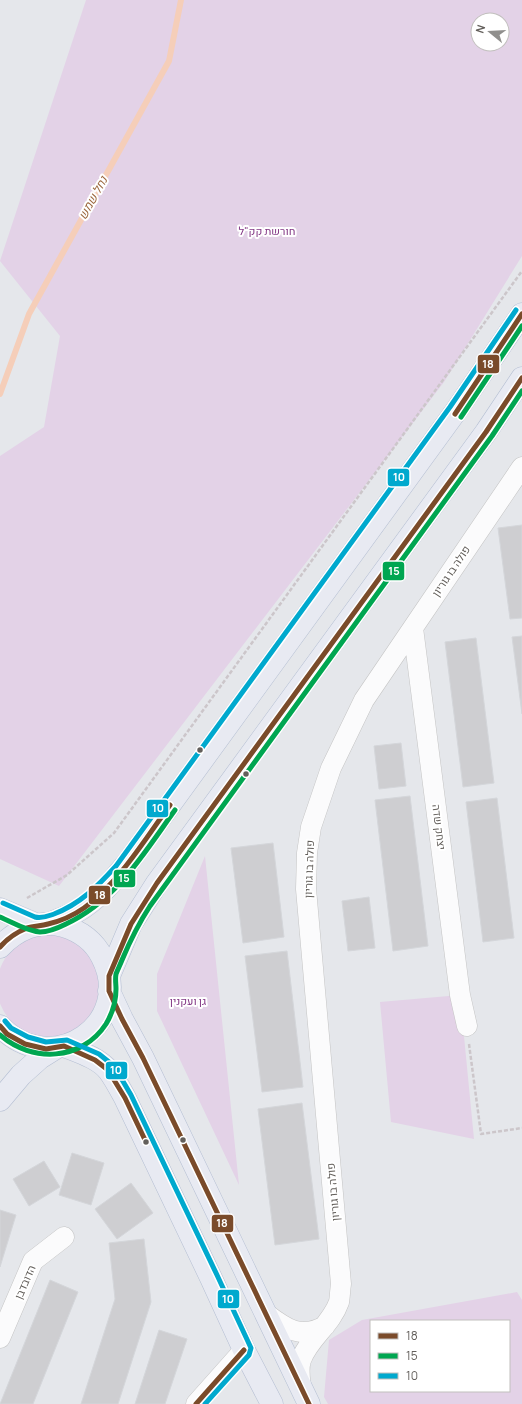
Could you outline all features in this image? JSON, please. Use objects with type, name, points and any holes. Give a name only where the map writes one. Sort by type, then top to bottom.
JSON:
[{"type":"main road","points":[[0,947],[7,939],[17,932],[68,916],[84,908],[104,891],[129,861],[456,411],[522,314]]},
{"type":"main road","points":[[0,1100],[21,1075],[40,1058],[60,1047],[84,1037],[99,1021],[108,1002],[109,983],[130,924],[153,889],[476,444],[522,378]]},
{"type":"main road","points":[[3,910],[43,924],[60,925],[72,929],[83,935],[100,952],[122,1019],[144,1058],[305,1396]]},
{"type":"main road","points":[[0,1026],[7,1034],[25,1044],[40,1048],[60,1047],[96,1060],[108,1070],[125,1098],[244,1350],[272,1404]]},
{"type":"street","name":"פולה בו גוריון","points":[[305,1396],[299,1370],[301,1360],[307,1348],[325,1326],[339,1302],[341,1284],[306,888],[307,853],[312,826],[331,768],[364,700],[522,467]]},
{"type":"street","name":"יצחק שדה","points":[[413,628],[460,994],[467,1026]]},
{"type":"street","name":"הדובדבן","points":[[0,1338],[33,1261],[64,1237]]},
{"type":"street","points":[[265,1313],[285,1327],[295,1331],[316,1331],[325,1326]]},
{"type":"street","points":[[196,1404],[244,1350]]},
{"type":"path","points":[[3,910],[67,875],[114,833],[522,271]]},
{"type":"path","points":[[467,1026],[481,1134],[522,1128]]},
{"type":"green space","name":"חורשת קק\"ל","points":[[86,0],[522,0],[522,256],[444,382],[59,886],[0,859],[0,456],[44,427],[60,336],[0,261]]},
{"type":"green space","name":"גן ועקנין","points":[[205,856],[239,1185],[157,1011],[157,974]]},
{"type":"green space","points":[[38,936],[58,936],[76,943],[91,958],[98,976],[98,996],[91,1014],[76,1029],[58,1036],[38,1036],[20,1029],[5,1014],[-1,999],[-1,973],[5,958],[20,943]]},
{"type":"green space","points":[[460,995],[474,1139],[391,1122],[380,1002]]},
{"type":"green space","points":[[517,1292],[522,1300],[522,1404],[328,1404],[324,1397],[329,1340],[362,1320]]},
{"type":"building","points":[[522,525],[522,618],[510,619],[498,528]]},
{"type":"building","points":[[522,636],[522,714],[512,637]]},
{"type":"building","points":[[476,638],[494,783],[463,787],[445,642]]},
{"type":"building","points":[[401,743],[406,786],[379,789],[374,746]]},
{"type":"building","points":[[410,796],[428,946],[393,951],[375,800]]},
{"type":"building","points":[[497,798],[514,938],[483,942],[466,802]]},
{"type":"building","points":[[273,843],[284,937],[243,943],[231,848]]},
{"type":"building","points":[[369,897],[375,948],[348,951],[342,901]]},
{"type":"building","points":[[287,951],[303,1087],[262,1092],[245,956]]},
{"type":"building","points":[[302,1103],[319,1239],[275,1245],[258,1109]]},
{"type":"building","points":[[72,1153],[104,1163],[91,1205],[59,1195]]},
{"type":"building","points":[[44,1161],[60,1187],[29,1206],[13,1179]]},
{"type":"building","points":[[131,1183],[153,1213],[117,1239],[95,1209]]},
{"type":"building","points":[[0,1210],[16,1215],[0,1267]]},
{"type":"building","points":[[144,1239],[151,1302],[118,1404],[81,1404],[115,1299],[109,1243]]},
{"type":"building","points":[[50,1280],[78,1292],[33,1404],[0,1404]]},
{"type":"building","points":[[159,1330],[187,1339],[165,1404],[135,1404]]},
{"type":"waterway","name":"נחל שמש","points":[[0,394],[29,314],[169,61],[181,0]]},
{"type":"transit line","name":"10","points":[[3,903],[35,917],[40,918],[54,914],[72,905],[88,894],[116,866],[450,407],[516,310]]},
{"type":"transit line","name":"18","points":[[455,414],[522,314]]},
{"type":"transit line","name":"15","points":[[461,417],[522,326]]},
{"type":"transit line","name":"18","points":[[309,1404],[143,1058],[122,1019],[109,991],[109,976],[131,924],[157,883],[486,432],[522,378]]},
{"type":"transit line","name":"15","points":[[0,1035],[13,1044],[27,1050],[41,1054],[56,1054],[70,1051],[84,1045],[96,1036],[106,1024],[112,1012],[116,994],[116,974],[131,939],[150,906],[492,436],[522,391]]},
{"type":"transit line","name":"18","points":[[0,947],[23,930],[67,918],[84,908],[96,898],[120,874],[170,805]]},
{"type":"transit line","name":"15","points":[[0,917],[24,928],[40,932],[57,928],[84,914],[100,903],[128,874],[175,810]]},
{"type":"transit line","name":"10","points":[[5,1021],[11,1028],[28,1037],[46,1042],[67,1040],[99,1054],[114,1066],[131,1095],[251,1348],[249,1355],[205,1404]]},
{"type":"transit line","name":"18","points":[[0,1026],[7,1034],[25,1044],[46,1049],[64,1046],[95,1060],[108,1070],[125,1098],[146,1142]]},
{"type":"transit line","name":"18","points":[[196,1404],[244,1350]]}]
